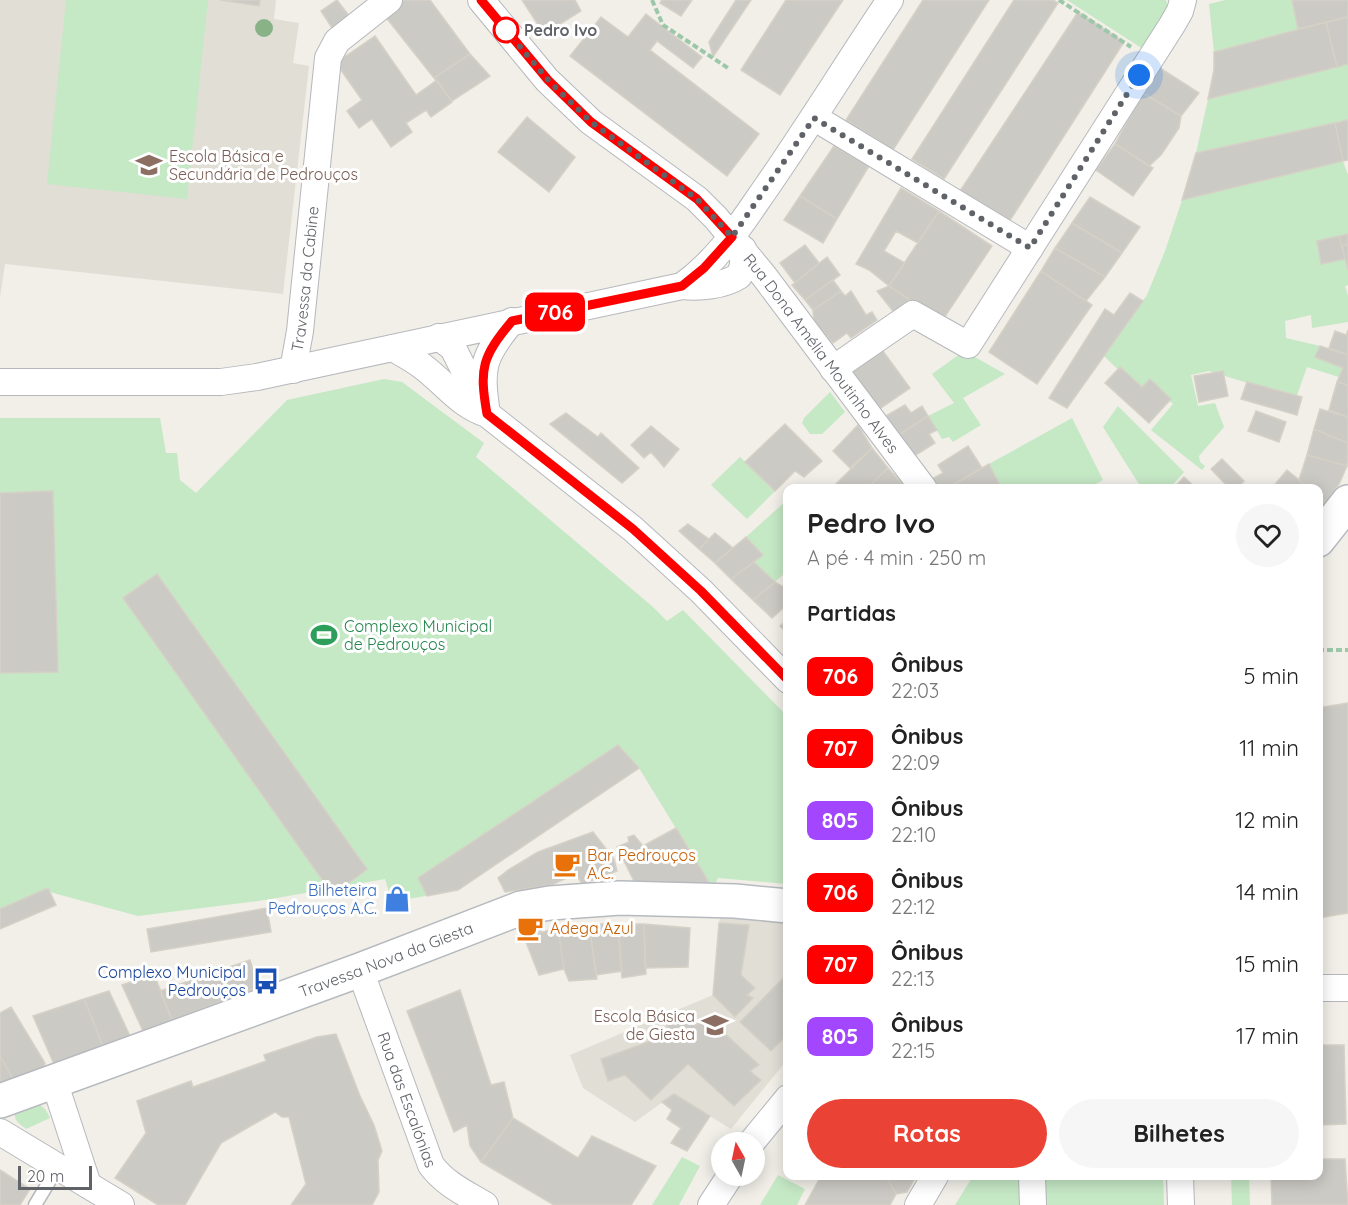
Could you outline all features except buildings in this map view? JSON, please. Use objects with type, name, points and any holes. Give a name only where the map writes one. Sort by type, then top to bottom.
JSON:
[{"type":"street","name":"Travessa da Cabine","points":[[293,369],[300,331],[328,58],[337,41],[389,0]]},
{"type":"street","name":"Rua Dona Amélia Moutinho Alves","points":[[481,0],[548,80],[585,116],[697,199],[737,243],[920,484]]},
{"type":"street","points":[[0,382],[221,382],[293,369],[682,286],[703,287],[734,279],[742,271],[737,243],[890,0]]},
{"type":"street","points":[[833,369],[913,314],[968,345],[1176,18],[1183,0]]},
{"type":"street","points":[[814,118],[1030,248]]},
{"type":"street","points":[[487,414],[482,385],[483,369],[488,354],[512,321]]},
{"type":"street","points":[[439,337],[453,348],[467,380],[487,414],[633,529],[701,591],[783,675]]},
{"type":"street","points":[[393,348],[422,365],[461,402],[473,410],[487,414]]},
{"type":"street","points":[[1323,534],[1348,502]]},
{"type":"street","name":"Travessa Nova da Giesta","points":[[0,1101],[360,970],[505,913],[534,905],[620,898],[735,901],[783,906]]},
{"type":"street","name":"Rua das Escalónias","points":[[360,970],[430,1165],[439,1176],[446,1195],[485,1205]]},
{"type":"street","points":[[1323,988],[1348,988]]},
{"type":"street","points":[[54,1081],[88,1185]]},
{"type":"street","points":[[760,1132],[783,1104]]},
{"type":"street","points":[[0,1132],[121,1205]]},
{"type":"street","points":[[918,1205],[933,1180]]},
{"type":"street","points":[[1032,1180],[1033,1205]]},
{"type":"street","points":[[1180,1180],[1181,1205]]},
{"type":"street","points":[[711,1205],[723,1186]]},
{"type":"lane","points":[[35,1205],[58,1167]]},
{"type":"path","points":[[652,0],[663,25],[728,68]]},
{"type":"path","points":[[1059,0],[1120,38],[1149,60]]},
{"type":"path","points":[[1323,650],[1348,650]]},
{"type":"shaded area","name":"Escola Básica e Secundária de Pedrouços","points":[[0,0],[276,0],[274,19],[299,23],[293,63],[309,66],[283,294],[5,264],[0,297]]},
{"type":"shaded area","name":"Escola Básica de Giesta","points":[[720,913],[783,919],[783,1065],[731,1129],[674,1094],[635,1122],[583,1088],[570,1055],[713,995]]},
{"type":"green space","points":[[66,0],[208,0],[187,199],[47,184]]},
{"type":"green space","points":[[1067,0],[1166,0],[1168,8],[1143,49]]},
{"type":"green space","points":[[1225,0],[1292,0],[1298,29],[1214,52],[1209,4]]},
{"type":"green space","points":[[1348,64],[1348,120],[1196,153],[1208,99]]},
{"type":"green space","points":[[1343,161],[1348,175],[1348,234],[1317,242],[1321,264],[1345,259],[1348,270],[1348,285],[1345,286],[1348,296],[1348,322],[1312,328],[1311,315],[1285,321],[1286,338],[1320,346],[1315,357],[1343,368],[1339,377],[1307,367],[1296,398],[1209,371],[1191,375],[1198,406],[1215,403],[1224,427],[1199,456],[1200,462],[1205,466],[1202,470],[1151,430],[1173,404],[1151,384],[1136,387],[1104,356],[1147,295],[1182,200]]},
{"type":"green space","points":[[964,351],[1005,374],[963,398],[981,425],[953,442],[949,437],[942,439],[928,416],[954,403],[932,374]]},
{"type":"green space","name":"Complexo Municipal de Pedrouços","points":[[384,379],[402,382],[484,443],[476,457],[667,621],[683,610],[783,712],[783,884],[718,878],[713,889],[639,768],[458,890],[392,902],[385,879],[265,900],[138,916],[46,891],[0,910],[0,418],[160,418],[166,453],[177,453],[180,480],[196,493],[287,400]]},
{"type":"green space","points":[[830,392],[845,412],[822,434],[810,434],[802,423],[804,418]]},
{"type":"green space","points":[[1118,406],[1184,472],[1173,484],[1139,484],[1103,427]]},
{"type":"green space","points":[[1072,418],[1103,480],[1096,484],[999,484],[989,464]]},
{"type":"green space","points":[[740,457],[775,491],[747,519],[711,485]]},
{"type":"green space","points":[[783,504],[783,575],[775,582],[754,562],[763,555],[746,537]]},
{"type":"green space","points":[[34,1104],[44,1108],[50,1118],[26,1129],[17,1121],[15,1114],[16,1111]]},
{"type":"green space","points":[[682,1157],[700,1166],[679,1205],[652,1205]]},
{"type":"green space","points":[[778,1175],[783,1180],[805,1189],[797,1205],[760,1205]]},
{"type":"green space","points":[[971,1180],[1163,1180],[1164,1205],[955,1205]]},
{"type":"green space","points":[[1231,1180],[1249,1180],[1250,1205],[1232,1205]]},
{"type":"bus line","name":"706","points":[[481,0],[532,63],[591,122],[697,199],[732,237],[715,258],[682,286],[512,321],[488,354],[483,369],[482,385],[487,414],[633,529],[701,591],[783,675]]},
{"type":"place","name":"Pedro Ivo","points":[[506,30]]},
{"type":"place","name":"Escola Básica e Secundária de Pedrouços","points":[[149,165]]},
{"type":"place","name":"Complexo Municipal de Pedrouços","points":[[324,635]]},
{"type":"place","name":"Bar Pedrouços A.C.","points":[[567,864]]},
{"type":"place","name":"Bilheteira Pedrouços A.C.","points":[[397,899]]},
{"type":"place","name":"Adega Azul","points":[[530,928]]},
{"type":"place","name":"Complexo Municipal Pedrouços","points":[[266,981]]},
{"type":"place","name":"Escola Básica de Giesta","points":[[715,1025]]},
{"type":"route","points":[[506,30],[532,63],[591,122],[697,199],[732,237],[814,118],[1030,248],[1139,75]]}]
